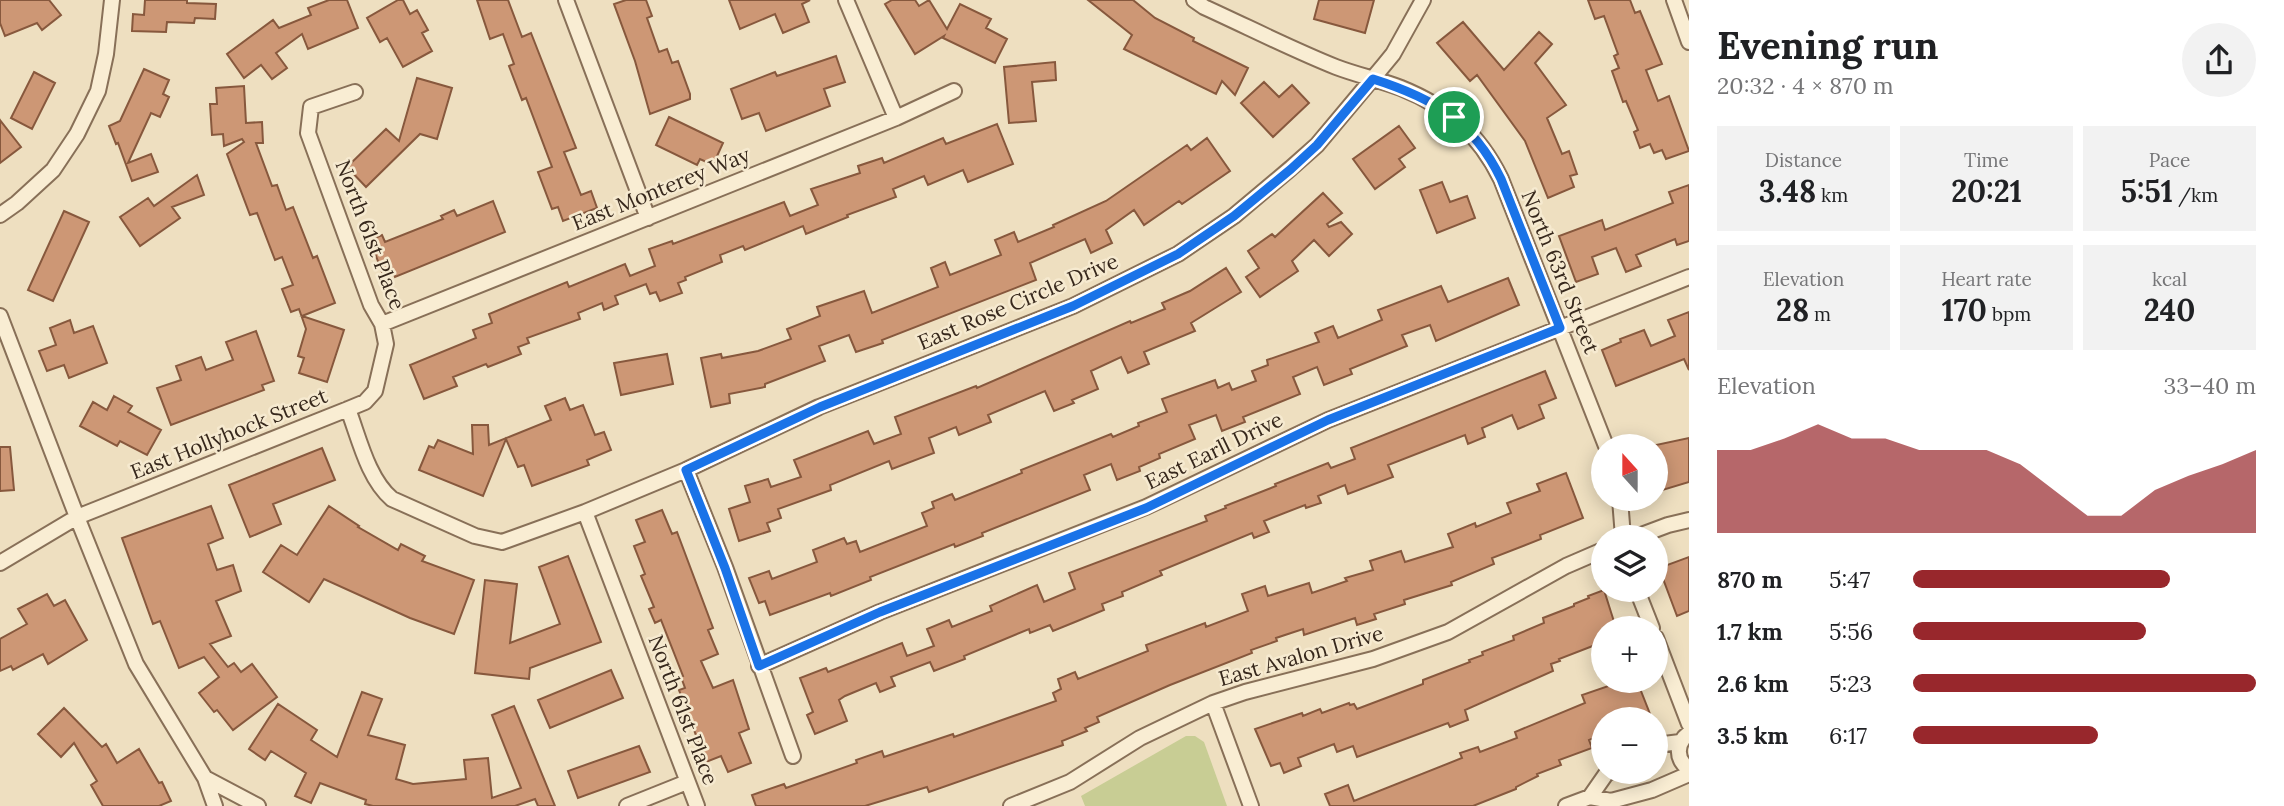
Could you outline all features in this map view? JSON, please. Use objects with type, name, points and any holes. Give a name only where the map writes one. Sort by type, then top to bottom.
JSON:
[{"type":"street","points":[[0,215],[52,170],[77,134],[98,91],[106,54],[112,0]]},
{"type":"street","points":[[565,0],[648,218]]},
{"type":"street","points":[[846,0],[896,118]]},
{"type":"street","name":"North 63rd Street","points":[[1194,0],[1336,67],[1402,89],[1454,117],[1475,137],[1490,156],[1501,179],[1601,434]]},
{"type":"street","name":"East Rose Circle Drive","points":[[585,512],[686,470],[820,407],[1073,306],[1178,254],[1234,216],[1317,145],[1393,54],[1423,0]]},
{"type":"street","points":[[1674,0],[1689,42]]},
{"type":"street","name":"East Monterey Way","points":[[382,324],[896,118],[954,91]]},
{"type":"street","name":"North 61st Place","points":[[348,410],[365,402],[376,391],[386,344],[382,324],[367,293],[309,133],[311,107],[355,92]]},
{"type":"street","name":"East Earll Drive","points":[[759,666],[880,612],[1146,508],[1328,420],[1689,277]]},
{"type":"street","points":[[0,316],[136,664],[205,778],[215,806]]},
{"type":"street","name":"East Hollyhock Street","points":[[0,563],[77,517],[348,410],[381,490],[392,499],[475,536],[502,542],[585,512]]},
{"type":"street","points":[[686,470],[725,568],[793,756]]},
{"type":"street","name":"North 61st Place","points":[[585,512],[696,806]]},
{"type":"street","points":[[1668,527],[1689,520]]},
{"type":"street","name":"East Avalon Drive","points":[[1012,806],[1070,782],[1140,738],[1213,703],[1245,692],[1374,659],[1448,632],[1566,566],[1591,555]]},
{"type":"street","points":[[1668,669],[1689,724]]},
{"type":"street","points":[[1213,703],[1251,806]]},
{"type":"street","points":[[1668,743],[1685,737]]},
{"type":"street","points":[[1566,806],[1590,797],[1611,801],[1652,790],[1689,772],[1678,754],[1685,737]]},
{"type":"street","points":[[205,778],[258,806]]},
{"type":"street","points":[[627,806],[687,782]]},
{"type":"street","points":[[1590,797],[1599,784]]},
{"type":"green space","points":[[1186,736],[1195,736],[1204,742],[1227,806],[1085,806],[1081,796]]},
{"type":"building","points":[[0,0],[49,0],[61,15],[42,30],[37,23],[5,36],[0,23]]},
{"type":"building","points":[[145,0],[187,0],[187,3],[216,4],[215,19],[195,18],[194,23],[167,22],[166,32],[132,31],[133,14],[144,15]]},
{"type":"building","points":[[329,0],[347,0],[358,28],[308,49],[302,34],[276,53],[287,68],[272,79],[261,65],[244,78],[227,54],[273,20],[279,28],[311,15],[308,8]]},
{"type":"building","points":[[398,0],[403,0],[410,14],[417,10],[428,30],[422,33],[432,51],[403,67],[387,38],[380,42],[367,18]]},
{"type":"building","points":[[477,0],[508,0],[522,37],[531,33],[576,148],[564,152],[581,195],[591,191],[597,208],[563,221],[558,207],[552,209],[538,172],[552,167],[526,98],[522,100],[509,66],[514,64],[503,34],[490,39]]},
{"type":"building","points":[[626,0],[646,0],[652,16],[647,18],[659,52],[667,49],[672,63],[678,61],[690,99],[650,114],[635,61],[614,4]]},
{"type":"building","points":[[729,0],[810,0],[802,4],[809,22],[783,33],[775,14],[740,29]]},
{"type":"building","points":[[892,0],[915,0],[919,6],[929,0],[947,29],[960,4],[991,19],[986,28],[1007,39],[995,63],[943,38],[944,36],[915,54],[885,4]]},
{"type":"building","points":[[1088,0],[1133,0],[1155,18],[1194,38],[1193,41],[1248,68],[1235,95],[1222,81],[1216,94],[1124,49],[1132,35]]},
{"type":"building","points":[[1319,0],[1374,0],[1365,33],[1314,19]]},
{"type":"building","points":[[1588,0],[1630,0],[1635,13],[1640,11],[1662,64],[1646,70],[1658,101],[1669,96],[1689,151],[1666,159],[1662,150],[1654,153],[1650,144],[1640,148],[1634,132],[1638,130],[1626,101],[1623,102],[1612,71],[1619,68],[1614,56],[1618,54],[1604,16],[1595,19]]},
{"type":"building","points":[[1463,22],[1504,70],[1539,32],[1552,44],[1535,63],[1566,105],[1547,118],[1562,154],[1569,151],[1577,174],[1570,176],[1574,187],[1548,198],[1525,141],[1477,75],[1470,81],[1437,43]]},
{"type":"building","points":[[836,56],[845,82],[824,89],[830,106],[766,131],[759,113],[742,119],[731,89],[775,72],[777,76]]},
{"type":"building","points":[[1055,62],[1056,80],[1032,82],[1036,121],[1009,123],[1004,67]]},
{"type":"building","points":[[144,69],[169,80],[163,94],[169,97],[160,117],[151,113],[128,163],[151,154],[158,172],[132,181],[109,126],[120,121]]},
{"type":"building","points":[[34,72],[55,83],[32,129],[11,118]]},
{"type":"building","points":[[417,78],[452,88],[437,139],[420,134],[366,187],[347,167],[386,129],[399,141]]},
{"type":"building","points":[[1264,82],[1279,97],[1292,85],[1309,103],[1273,137],[1241,103]]},
{"type":"building","points":[[244,86],[246,123],[262,122],[263,143],[256,143],[272,186],[277,185],[286,210],[293,207],[313,258],[317,256],[335,303],[302,316],[344,330],[327,382],[299,373],[304,358],[298,356],[306,329],[299,309],[291,312],[282,289],[293,285],[282,257],[275,260],[257,213],[250,215],[227,154],[244,142],[242,139],[224,146],[223,134],[212,135],[210,104],[217,104],[216,88]]},
{"type":"building","points":[[669,117],[723,143],[713,165],[700,159],[697,165],[656,145]]},
{"type":"building","points":[[0,120],[21,147],[0,163]]},
{"type":"building","points":[[997,124],[1013,164],[968,182],[963,170],[928,185],[924,176],[893,189],[896,197],[806,234],[803,226],[745,250],[743,246],[720,255],[722,262],[685,277],[686,280],[678,283],[682,293],[660,301],[656,292],[650,294],[646,284],[615,296],[618,304],[604,310],[602,303],[578,313],[580,319],[527,338],[529,343],[518,347],[521,354],[453,377],[457,386],[424,399],[410,365],[476,338],[473,330],[492,323],[489,314],[567,282],[569,287],[625,264],[630,276],[655,266],[649,249],[672,241],[673,244],[784,202],[790,216],[818,205],[811,189],[860,173],[858,166],[882,158],[884,163],[943,138],[946,144]]},
{"type":"building","points":[[1399,126],[1415,148],[1399,159],[1405,167],[1375,189],[1353,159]]},
{"type":"building","points":[[1207,138],[1230,171],[1182,204],[1179,201],[1144,225],[1134,210],[1106,230],[1112,243],[1091,253],[1085,239],[1030,263],[1036,280],[882,340],[883,343],[856,352],[849,335],[819,346],[825,361],[765,384],[765,387],[729,394],[730,403],[711,407],[701,358],[721,354],[722,358],[758,351],[791,339],[787,329],[820,316],[817,307],[864,291],[872,313],[938,287],[931,268],[945,262],[950,275],[1001,255],[995,240],[1014,232],[1018,242],[1054,227],[1053,225],[1106,201],[1187,145],[1191,150]]},
{"type":"building","points":[[197,175],[204,195],[172,207],[180,218],[140,246],[120,217],[148,198],[154,206]]},
{"type":"building","points":[[1442,182],[1450,202],[1467,196],[1475,218],[1437,233],[1420,190]]},
{"type":"building","points":[[1689,185],[1689,241],[1677,245],[1675,239],[1636,255],[1641,266],[1626,272],[1616,248],[1592,257],[1598,274],[1576,282],[1559,236],[1602,220],[1605,230],[1673,203],[1669,192]]},
{"type":"building","points":[[1323,193],[1342,213],[1327,224],[1329,227],[1341,222],[1352,234],[1329,256],[1314,240],[1292,261],[1298,271],[1260,297],[1246,277],[1259,268],[1248,251],[1272,234],[1275,237]]},
{"type":"building","points":[[493,201],[505,232],[395,277],[392,268],[382,272],[370,240],[382,235],[385,242],[443,219],[441,216],[454,210],[457,216]]},
{"type":"building","points":[[64,211],[89,222],[53,301],[28,290]]},
{"type":"building","points":[[1226,268],[1241,292],[1191,323],[1195,331],[1144,352],[1149,364],[1128,373],[1121,357],[1091,371],[1098,389],[1072,400],[1074,403],[1054,411],[1045,391],[988,415],[991,422],[959,435],[956,427],[929,438],[934,453],[892,469],[889,461],[830,485],[831,490],[778,509],[781,518],[767,523],[770,531],[739,541],[729,509],[750,502],[745,486],[768,479],[771,487],[801,477],[794,460],[868,431],[874,444],[901,434],[895,417],[976,386],[977,388],[1130,321],[1131,323],[1165,309],[1162,303],[1190,291]]},
{"type":"building","points":[[1508,278],[1519,305],[1436,341],[1430,325],[1402,335],[1407,346],[1350,369],[1352,374],[1324,385],[1317,367],[1293,377],[1300,394],[1243,417],[1245,422],[1222,431],[1216,415],[1189,425],[1195,439],[1159,454],[1160,458],[1139,467],[1140,471],[1117,480],[1111,464],[1084,475],[1090,490],[982,533],[983,536],[955,547],[954,544],[870,577],[871,580],[831,596],[830,593],[770,615],[765,601],[759,603],[749,578],[769,571],[772,579],[817,562],[813,550],[844,538],[847,544],[856,541],[860,552],[927,526],[922,513],[934,508],[932,502],[952,494],[955,500],[1022,473],[1021,470],[1111,434],[1113,437],[1139,426],[1138,423],[1167,412],[1162,399],[1215,380],[1218,388],[1229,383],[1232,390],[1256,381],[1252,371],[1268,365],[1267,360],[1319,342],[1315,333],[1333,326],[1338,338],[1382,320],[1378,310],[1441,286],[1448,302]]},
{"type":"building","points":[[1689,312],[1689,370],[1684,359],[1616,386],[1602,350],[1621,342],[1620,339],[1644,330],[1651,346],[1675,336],[1668,320]]},
{"type":"building","points":[[70,320],[74,333],[93,326],[107,363],[69,378],[64,365],[47,371],[39,351],[56,345],[50,328]]},
{"type":"building","points":[[256,331],[274,381],[262,385],[264,390],[171,425],[157,388],[181,380],[176,366],[201,357],[206,370],[233,360],[226,342]]},
{"type":"building","points":[[667,354],[673,384],[621,395],[614,363]]},
{"type":"building","points":[[1545,371],[1556,398],[1539,405],[1544,418],[1518,429],[1512,415],[1482,428],[1485,437],[1468,444],[1465,435],[1388,465],[1393,477],[1348,494],[1345,485],[1318,496],[1321,503],[1306,508],[1305,505],[1264,521],[1269,532],[1254,538],[1252,533],[1160,571],[1162,575],[1122,592],[1123,596],[1102,604],[1104,610],[1053,631],[1050,625],[1030,633],[1029,629],[934,671],[930,662],[891,677],[895,686],[880,692],[876,683],[845,696],[839,700],[847,721],[815,734],[807,715],[813,712],[800,678],[826,668],[828,672],[902,643],[907,656],[934,646],[927,629],[949,620],[952,627],[992,611],[990,606],[1037,585],[1044,602],[1075,589],[1069,573],[1207,521],[1205,516],[1276,486],[1275,484],[1328,463],[1331,468],[1355,459],[1351,448]]},
{"type":"building","points":[[114,396],[132,406],[128,412],[161,430],[147,455],[120,441],[117,446],[80,426],[93,402],[107,410]]},
{"type":"building","points":[[565,398],[570,410],[583,405],[595,435],[604,432],[611,450],[587,460],[589,465],[532,486],[524,465],[518,467],[506,439],[483,496],[419,470],[429,446],[434,448],[438,440],[473,454],[472,425],[488,425],[489,445],[551,420],[545,406]]},
{"type":"building","points":[[1689,438],[1689,482],[1668,488],[1668,442]]},
{"type":"building","points":[[0,447],[10,447],[14,490],[0,491]]},
{"type":"building","points":[[322,448],[335,480],[273,504],[281,524],[250,537],[229,485]]},
{"type":"building","points":[[1566,473],[1583,518],[1540,535],[1541,539],[1492,558],[1494,564],[1451,582],[1452,585],[1404,600],[1405,604],[1374,614],[1376,619],[1357,625],[1355,618],[1304,635],[1303,629],[1276,638],[1277,641],[1251,650],[1252,653],[1097,717],[1099,722],[1085,728],[1087,731],[1062,741],[1063,745],[929,792],[927,787],[865,806],[756,806],[752,795],[784,784],[786,788],[857,763],[856,760],[882,751],[884,757],[953,734],[954,737],[1056,701],[1053,693],[1061,689],[1058,679],[1075,672],[1078,679],[1148,651],[1146,645],[1205,623],[1206,627],[1248,611],[1242,594],[1265,586],[1268,596],[1309,583],[1312,593],[1347,581],[1345,578],[1373,570],[1370,561],[1401,551],[1405,562],[1453,547],[1448,534],[1475,523],[1476,527],[1511,513],[1507,503],[1540,491],[1537,484]]},
{"type":"building","points":[[211,506],[223,538],[208,544],[217,570],[233,565],[241,591],[216,601],[231,636],[210,644],[228,667],[234,663],[241,672],[252,664],[277,697],[233,730],[199,693],[219,677],[204,657],[179,668],[160,621],[153,624],[122,538]]},
{"type":"building","points":[[329,506],[358,527],[398,550],[401,544],[425,556],[422,561],[474,580],[454,634],[410,618],[324,579],[309,602],[263,572],[281,545],[297,555]]},
{"type":"building","points":[[662,510],[672,534],[677,532],[713,628],[708,630],[718,654],[701,661],[713,688],[733,680],[749,729],[739,733],[751,763],[728,772],[721,756],[706,762],[679,690],[685,688],[681,677],[683,676],[661,620],[655,623],[649,609],[654,607],[641,576],[645,574],[634,546],[645,542],[636,520]]},
{"type":"building","points":[[568,556],[601,642],[530,668],[529,679],[475,673],[485,580],[517,584],[510,643],[560,624],[539,567]]},
{"type":"building","points":[[1689,557],[1689,611],[1677,616],[1668,592],[1668,565]]},
{"type":"building","points":[[47,594],[54,606],[65,600],[87,640],[48,664],[43,654],[13,670],[11,666],[0,671],[0,639],[27,624],[18,609]]},
{"type":"building","points":[[1591,595],[1591,602],[1608,602],[1612,616],[1591,616],[1591,647],[1551,664],[1553,671],[1465,710],[1468,720],[1450,727],[1448,723],[1357,757],[1353,746],[1337,752],[1334,744],[1298,758],[1301,766],[1284,773],[1280,763],[1271,766],[1255,729],[1302,713],[1303,716],[1320,709],[1322,713],[1349,703],[1354,704],[1357,709],[1423,684],[1423,680],[1470,662],[1469,660],[1483,655],[1482,652],[1514,640],[1513,636],[1544,623],[1543,618],[1574,606],[1589,598]]},
{"type":"building","points":[[611,670],[623,698],[550,728],[538,700]]},
{"type":"building","points":[[362,692],[382,699],[368,735],[405,745],[396,779],[413,784],[466,779],[464,760],[488,758],[492,798],[521,788],[492,715],[514,706],[555,806],[538,806],[535,799],[515,806],[373,806],[365,804],[366,800],[320,783],[311,803],[295,796],[306,773],[271,751],[265,760],[249,749],[278,704],[317,730],[311,740],[337,757]]},
{"type":"building","points":[[1591,692],[1642,693],[1647,707],[1591,707],[1591,748],[1559,760],[1561,765],[1537,774],[1538,776],[1516,789],[1473,806],[1330,806],[1325,794],[1348,785],[1354,801],[1462,758],[1460,753],[1478,747],[1480,752],[1517,738],[1515,732],[1585,703],[1582,695]]},
{"type":"building","points":[[64,708],[102,747],[106,744],[117,763],[139,749],[159,783],[162,782],[171,801],[159,806],[103,806],[91,785],[97,781],[74,743],[61,757],[38,734]]},
{"type":"building","points":[[639,746],[650,772],[578,798],[568,771]]},
{"type":"route","points":[[1373,79],[1402,89],[1454,117],[1490,156],[1560,328],[1328,420],[1146,508],[880,612],[759,666],[725,568],[686,470],[820,407],[1073,306],[1178,254],[1234,216],[1291,169],[1317,145],[1373,79]]}]
